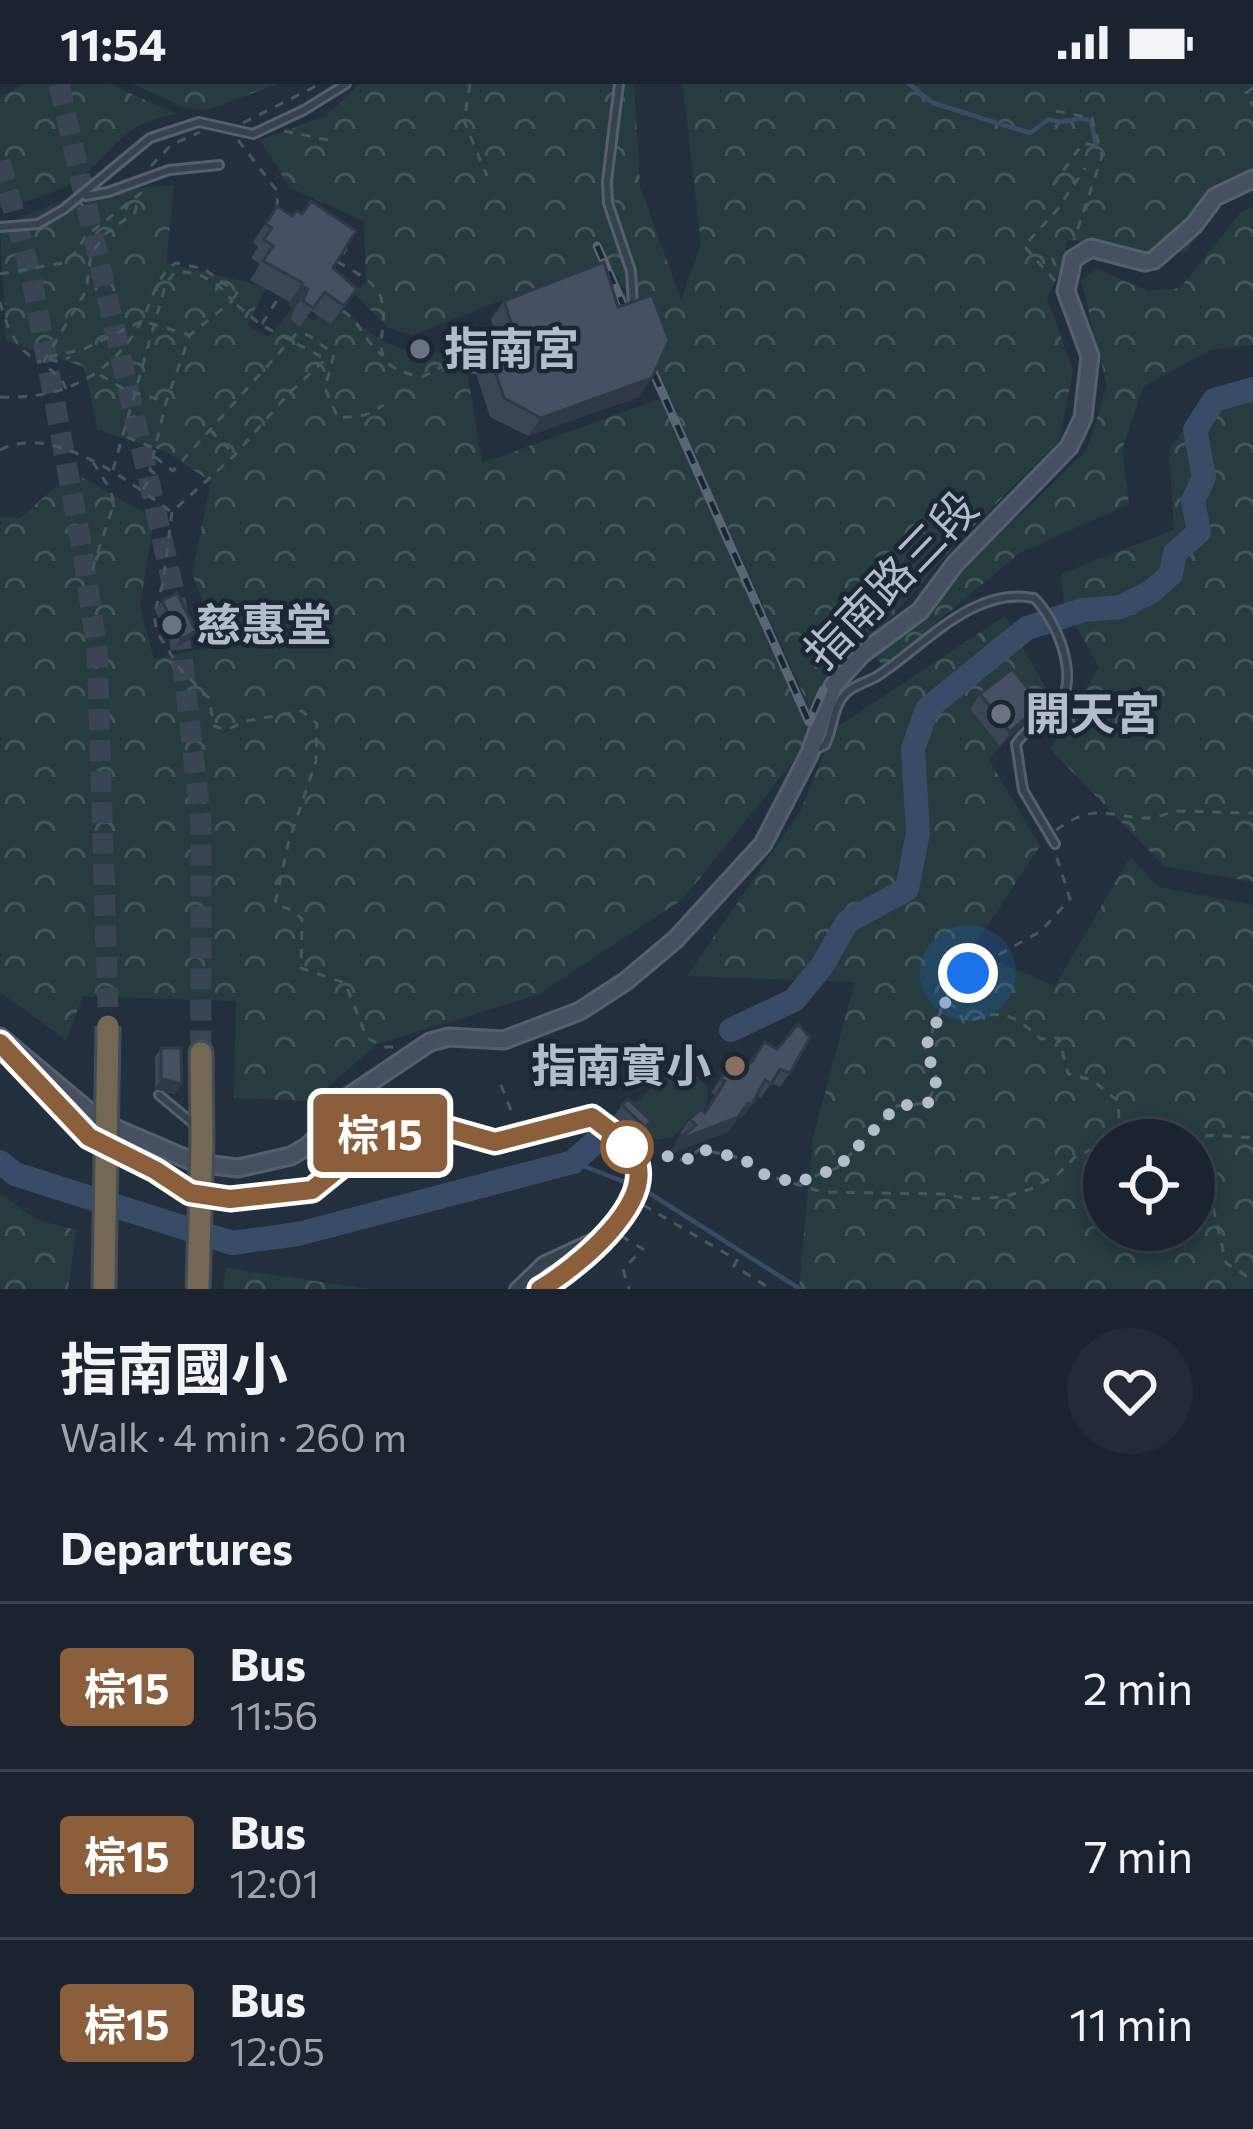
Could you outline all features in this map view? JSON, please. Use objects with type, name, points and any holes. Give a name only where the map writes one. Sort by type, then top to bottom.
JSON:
[{"type":"highway","points":[[104,1289],[108,1017]]},
{"type":"highway","points":[[198,1289],[201,1053]]},
{"type":"street","points":[[1065,279],[1073,260],[1090,248],[1145,262],[1154,260],[1194,225],[1215,196],[1253,179]]},
{"type":"street","name":"指南路三段","points":[[0,1040],[103,1123],[196,1163],[238,1168],[291,1156],[308,1146],[335,1119],[348,1097],[430,1042],[449,1037],[504,1040],[580,1011],[626,981],[676,939],[756,855],[810,753],[833,686],[862,654],[920,611],[955,564],[1069,447],[1083,418],[1090,356],[1068,302],[1065,279]]},
{"type":"street","points":[[0,1040],[98,1144],[155,1170],[190,1193],[230,1199],[312,1190],[403,1116],[495,1142],[587,1116],[597,1120],[627,1147],[637,1174],[632,1194],[612,1231],[540,1289]]},
{"type":"street","points":[[516,1289],[543,1263],[612,1231]]},
{"type":"lane","points":[[0,226],[38,224],[83,196],[108,170],[150,139],[199,122],[253,134],[346,84]]},
{"type":"lane","points":[[620,84],[608,203],[631,272],[633,305]]},
{"type":"lane","points":[[83,196],[109,193],[169,170],[219,165]]},
{"type":"lane","points":[[810,753],[825,745],[841,699],[850,689],[875,677],[962,614],[998,597],[1034,598],[1046,609],[1055,630],[1066,689],[1060,703],[1025,730],[1016,744],[1023,790],[1055,844]]},
{"type":"lane","points":[[158,1095],[202,1137]]},
{"type":"path","points":[[274,218],[278,192],[235,135],[236,128],[320,84]]},
{"type":"path","points":[[470,84],[464,121],[487,176]]},
{"type":"path","points":[[1253,88],[1246,93],[1253,106]]},
{"type":"path","points":[[1056,111],[1092,118],[1102,156],[1074,237],[1073,260]]},
{"type":"path","points":[[45,360],[86,291],[91,255],[104,235],[135,212],[161,154],[200,133],[199,122]]},
{"type":"path","points":[[264,128],[333,141]]},
{"type":"path","points":[[1053,185],[1083,142],[1099,146]]},
{"type":"path","points":[[1065,279],[1055,280],[1024,246],[1057,210],[1085,168]]},
{"type":"path","points":[[0,274],[63,262],[86,237],[139,197]]},
{"type":"path","points":[[329,238],[346,249],[338,262],[374,285],[381,299],[378,338],[383,356]]},
{"type":"path","points":[[0,398],[67,391],[99,374],[142,321],[167,269],[176,263],[204,269],[237,293],[190,335],[166,402],[150,470],[154,473],[142,491]]},
{"type":"path","points":[[113,470],[166,283],[176,272],[204,278],[260,325],[326,358],[236,455],[172,512],[154,615],[157,632],[190,680],[209,698],[210,721],[219,729],[302,711],[317,724],[316,761],[288,844],[275,904],[294,911],[302,920],[301,968],[345,983],[368,1038],[385,1047],[402,1047]]},
{"type":"path","points":[[260,325],[285,288]]},
{"type":"path","points":[[609,318],[622,314],[616,299],[632,293]]},
{"type":"path","points":[[0,302],[21,349],[45,360],[70,358]]},
{"type":"path","points":[[342,310],[358,321],[364,342],[392,367],[422,377],[448,362],[475,373],[490,368]]},
{"type":"path","points":[[45,360],[71,349],[84,350],[142,321],[190,335]]},
{"type":"path","points":[[125,436],[154,453],[172,471],[296,334],[308,335],[334,354],[326,388],[338,418],[365,415],[384,405]]},
{"type":"path","points":[[45,360],[67,391]]},
{"type":"path","points":[[99,374],[135,394],[166,402]]},
{"type":"path","points":[[209,429],[236,455]]},
{"type":"path","points":[[0,450],[22,443],[93,461],[172,512]]},
{"type":"path","points":[[92,570],[114,503],[93,461]]},
{"type":"path","points":[[1049,834],[1076,817],[1103,813],[1127,819],[1172,811],[1253,813]]},
{"type":"path","points":[[796,1183],[837,1168],[897,1106],[928,1103],[937,1079],[925,1048],[952,988],[968,973],[1041,931],[1070,899],[1057,868],[1055,844]]},
{"type":"path","points":[[946,1003],[958,1009],[964,1023],[986,1014],[1016,1016],[1041,1039],[1059,1038],[1068,1074],[1092,1080],[1118,1101],[1119,1119]]},
{"type":"path","points":[[501,1085],[514,1118]]},
{"type":"path","points":[[1215,1138],[1253,1138]]},
{"type":"path","points":[[627,1147],[685,1161],[700,1149],[709,1150],[744,1159],[760,1173],[822,1192],[1003,1197],[1031,1190],[1083,1153]]},
{"type":"path","points":[[632,1194],[737,1260],[734,1266],[771,1289]]},
{"type":"path","points":[[1215,1216],[1226,1263],[1253,1280]]},
{"type":"path","points":[[612,1231],[643,1249],[622,1269],[629,1289]]},
{"type":"green space","points":[[25,84],[109,84],[177,114],[133,129],[65,187],[0,208],[0,97]]},
{"type":"green space","points":[[133,84],[278,84],[207,110],[186,108]]},
{"type":"green space","points":[[359,84],[634,84],[640,186],[681,300],[701,244],[683,84],[1253,84],[1253,189],[1224,201],[1186,252],[1126,253],[1067,240],[1062,266],[1047,298],[1073,371],[1059,441],[957,543],[810,709],[657,371],[666,350],[605,260],[413,335],[388,328],[354,293],[366,282],[364,221],[290,188],[260,140],[326,116]]},
{"type":"green space","points":[[174,185],[166,263],[266,287],[247,326],[269,337],[293,307],[314,321],[331,300],[390,344],[420,352],[464,352],[482,463],[663,398],[805,712],[805,747],[683,899],[537,995],[377,1044],[312,1101],[234,1098],[236,1001],[83,996],[66,1040],[0,992],[0,517],[20,518],[73,472],[154,519],[140,606],[154,659],[220,645],[192,574],[211,482],[167,452],[98,430],[84,367],[6,341],[0,226],[79,194]]},
{"type":"green space","points":[[1253,207],[1253,345],[1210,350],[1143,387],[1122,450],[1129,504],[1021,552],[884,666],[874,656],[1087,450],[1107,386],[1081,280],[1097,269],[1148,291],[1180,288],[1241,212]]},
{"type":"green space","points":[[1253,391],[1253,882],[1164,866],[1050,749],[1099,667],[1064,606],[1061,574],[1174,530],[1169,449],[1207,399]]},
{"type":"green space","points":[[1005,616],[1048,692],[989,760],[1040,846],[971,951],[1055,986],[1130,857],[1159,887],[1253,905],[1253,1289],[799,1289],[813,1137],[855,982],[687,976],[800,812],[834,729]]},
{"type":"green space","points":[[688,1056],[695,1064],[689,1070],[708,1087],[707,1106],[672,1137],[657,1140],[642,1131],[628,1109]]},
{"type":"green space","points":[[0,1194],[37,1220],[76,1230],[68,1289],[0,1289]]},
{"type":"green space","points":[[226,1268],[369,1289],[223,1289]]},
{"type":"building","points":[[311,201],[356,231],[333,268],[357,289],[344,306],[325,292],[313,308],[303,301],[308,289],[303,283],[263,261],[273,246],[264,239],[272,228],[266,224],[277,206],[292,216],[297,211],[302,214]]},
{"type":"building","points":[[604,262],[618,307],[652,295],[669,340],[652,378],[541,418],[504,398],[488,351],[517,341],[504,301]]},
{"type":"building","points":[[177,593],[196,631],[181,639],[162,601]]},
{"type":"building","points":[[1012,669],[1041,704],[1010,732],[980,694]]},
{"type":"building","points":[[798,1024],[810,1037],[790,1073],[780,1069],[771,1084],[765,1080],[752,1104],[738,1117],[677,1141],[696,1125],[690,1119],[701,1109],[705,1113],[725,1081],[721,1079],[726,1070],[733,1074],[752,1062],[764,1042],[777,1049]]},
{"type":"building","points":[[161,1048],[181,1048],[182,1084],[161,1079]]},
{"type":"building","points":[[628,1099],[651,1121],[645,1127],[622,1105]]},
{"type":"waterway","points":[[909,84],[933,103],[1030,133],[1049,119],[1091,121],[1096,144]]},
{"type":"waterway","points":[[731,1030],[794,1000],[822,966],[847,922],[907,889],[918,833],[913,749],[927,709],[1027,628],[1083,610],[1121,607],[1151,592],[1171,574],[1175,553],[1199,532],[1193,501],[1204,477],[1195,430],[1214,400],[1253,389]]},
{"type":"waterway","points":[[0,1162],[15,1174],[232,1243],[298,1234],[573,1162],[612,1127]]},
{"type":"waterway","points":[[573,1162],[643,1189],[800,1289]]},
{"type":"tunnel","points":[[59,84],[175,596],[201,823],[201,1053]]},
{"type":"tunnel","points":[[0,161],[31,275],[97,650],[108,1007]]},
{"type":"railway","points":[[597,246],[809,722],[823,690]]},
{"type":"bus line","name":"棕15","points":[[0,1043],[98,1144],[155,1170],[190,1193],[230,1199],[312,1190],[403,1116],[495,1142],[592,1117],[633,1154],[638,1168],[634,1190],[612,1231],[540,1289]]},
{"type":"place","name":"指南宮","points":[[420,349]]},
{"type":"place","name":"慈惠堂","points":[[172,625]]},
{"type":"place","name":"開天宮","points":[[1001,714]]},
{"type":"place","name":"指南實小","points":[[735,1066]]},
{"type":"route","points":[[627,1147],[685,1161],[700,1149],[709,1150],[744,1159],[760,1173],[796,1183],[837,1168],[897,1106],[928,1103],[937,1079],[925,1048],[952,988],[968,973]]}]
